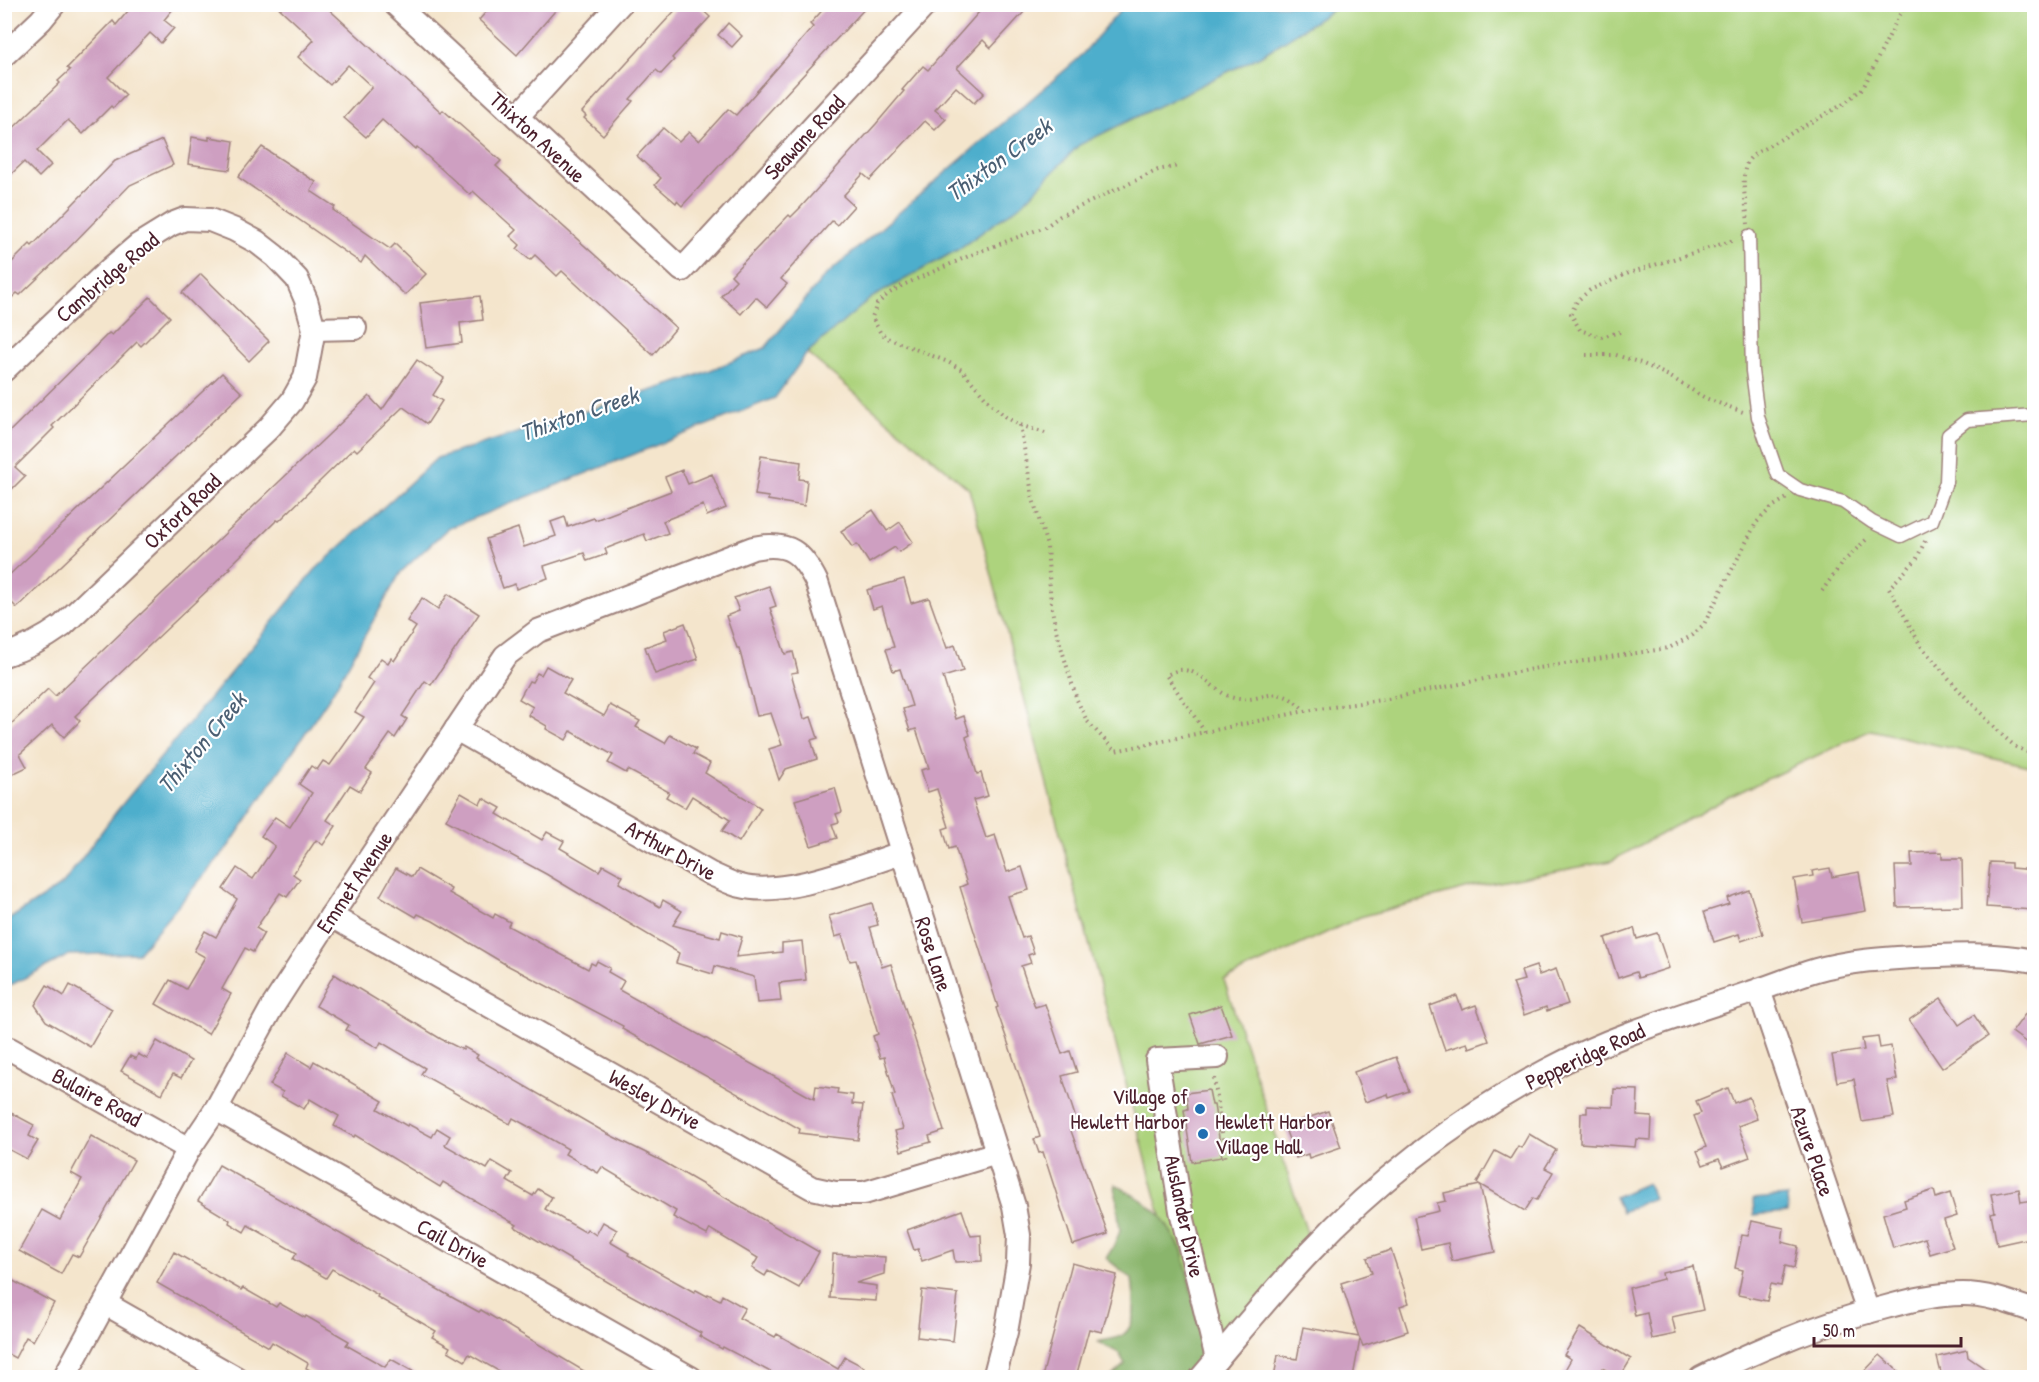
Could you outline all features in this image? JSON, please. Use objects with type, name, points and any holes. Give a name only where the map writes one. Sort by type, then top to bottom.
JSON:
[{"type":"street","points":[[4,55],[41,20],[54,4]]},
{"type":"street","name":"Thixton Avenue","points":[[395,4],[682,270]]},
{"type":"street","points":[[517,117],[620,4]]},
{"type":"street","name":"Seawane Road","points":[[682,270],[926,4]]},
{"type":"street","name":"Cambridge Road","points":[[4,370],[138,245],[172,224],[185,219],[210,220],[235,230],[257,242],[275,256],[297,279],[314,329]]},
{"type":"street","points":[[314,329],[355,328]]},
{"type":"street","name":"Oxford Road","points":[[4,655],[49,636],[62,626],[269,428],[292,401],[305,378],[314,329]]},
{"type":"street","name":"Emmet Avenue","points":[[64,1377],[189,1149],[216,1109],[271,1010],[505,656],[538,631],[753,549],[784,546]]},
{"type":"street","name":"Rose Lane","points":[[784,546],[798,554],[817,583],[1014,1206],[1019,1235],[1018,1263],[1006,1332],[994,1377]]},
{"type":"street","name":"Arthur Drive","points":[[456,729],[711,874],[741,886],[763,889],[790,887],[902,853]]},
{"type":"street","name":"Wesley Drive","points":[[331,916],[812,1188],[835,1193],[864,1193],[997,1153]]},
{"type":"street","name":"Pepperidge Road","points":[[1201,1377],[1309,1252],[1359,1203],[1423,1150],[1484,1107],[1548,1070],[1617,1039],[1816,970],[1868,960],[1957,955],[2015,957],[2034,961]]},
{"type":"street","name":"Azure Place","points":[[1759,990],[1868,1312]]},
{"type":"street","name":"Bulaire Road","points":[[4,1048],[10,1049],[189,1149]]},
{"type":"street","name":"Auslander Drive","points":[[1214,1057],[1157,1060],[1181,1211],[1222,1353]]},
{"type":"street","name":"Cail Drive","points":[[216,1109],[691,1377]]},
{"type":"street","points":[[1701,1377],[1736,1360],[1811,1330],[1934,1295],[1966,1294],[1992,1297],[2034,1311]]},
{"type":"street","points":[[106,1304],[236,1377]]},
{"type":"lane","points":[[1749,236],[1752,371],[1758,417],[1778,475],[1800,490],[1843,502],[1901,537],[1932,520],[1946,482],[1948,435],[1967,420],[2034,415]]},
{"type":"path","points":[[1620,332],[1601,337],[1580,330],[1571,314],[1577,301],[1590,290],[1629,273],[1749,236],[1744,180],[1745,169],[1752,156],[1842,105],[1863,88],[1905,4]]},
{"type":"path","points":[[1045,433],[1020,425],[991,404],[962,370],[948,362],[887,338],[880,332],[872,317],[877,304],[903,285],[978,252],[1045,227],[1060,216],[1158,170],[1178,166]]},
{"type":"path","points":[[1586,355],[1616,355],[1641,363],[1669,376],[1705,398],[1758,417]]},
{"type":"path","points":[[1020,425],[1033,499],[1047,546],[1051,604],[1056,630],[1077,700],[1087,722],[1115,751],[1305,711],[1388,699],[1532,669],[1669,648],[1693,635],[1704,624],[1756,523],[1772,507],[1800,490]]},
{"type":"path","points":[[1932,520],[1922,550],[1916,560],[1889,588],[1921,646],[1958,689],[2010,742],[2034,755]]},
{"type":"path","points":[[1822,591],[1842,563],[1881,526]]},
{"type":"path","points":[[1205,732],[1166,675],[1181,669],[1187,670],[1224,695],[1237,699],[1275,694],[1294,700],[1305,711]]},
{"type":"path","points":[[1214,1057],[1226,1160]]},
{"type":"green space","points":[[1340,5],[2034,5],[2034,767],[1871,730],[1729,797],[1611,861],[1473,887],[1360,917],[1224,980],[1314,1254],[1203,1375],[969,489],[807,353],[871,298],[957,250],[1023,203],[1079,145],[1262,55]]},
{"type":"green space","points":[[1115,1184],[1142,1200],[1161,1216],[1182,1250],[1202,1339],[1200,1360],[1185,1378],[1111,1377],[1125,1364],[1119,1353],[1098,1342],[1119,1337],[1127,1331],[1131,1325],[1134,1310],[1132,1279],[1106,1258],[1120,1231]]},
{"type":"water","name":"Thixton Creek","points":[[1125,5],[1340,5],[1262,55],[1079,145],[1023,203],[957,250],[871,298],[807,353],[775,398],[447,529],[401,572],[331,695],[228,847],[138,953],[69,955],[5,988],[5,922],[63,884],[116,812],[315,570],[437,458],[688,379],[765,348],[824,277],[1079,58]]},
{"type":"water","points":[[1647,1183],[1653,1198],[1622,1212],[1615,1197]]},
{"type":"water","points":[[1787,1196],[1788,1212],[1754,1215],[1753,1199]]},
{"type":"building","points":[[134,4],[177,4],[164,20],[174,28],[161,43],[150,33],[108,77],[126,95],[113,108],[111,106],[83,134],[68,120],[37,151],[51,165],[39,177],[24,162],[4,181],[4,137],[60,83],[58,81],[70,70],[67,68],[113,21],[116,25]]},
{"type":"building","points":[[275,4],[323,4],[441,112],[443,110],[501,161],[496,166],[676,328],[653,355],[562,271],[557,276],[535,255],[530,260],[517,249],[520,245],[510,236],[516,230],[473,191],[470,195],[417,147],[415,149],[382,120],[366,137],[344,118],[372,87],[348,65],[330,85],[298,57],[314,40]]},
{"type":"building","points":[[493,4],[561,4],[517,55],[479,20]]},
{"type":"building","points":[[681,4],[696,4],[710,17],[672,58],[674,60],[661,74],[656,70],[630,99],[633,101],[603,135],[584,118],[586,116],[582,112]]},
{"type":"building","points":[[828,4],[869,4],[682,206],[677,201],[676,203],[655,185],[661,178],[637,156],[663,128],[679,142],[689,132],[699,141],[728,109],[736,115],[813,27],[810,24]]},
{"type":"building","points":[[986,4],[1016,4],[1024,12],[991,48],[983,40],[957,68],[984,93],[974,103],[956,87],[935,110],[946,119],[935,130],[925,121],[870,180],[863,174],[843,196],[854,206],[837,225],[832,221],[781,279],[787,284],[767,307],[756,297],[741,314],[721,296],[736,280],[731,275],[789,215],[791,217],[800,208],[876,124],[923,66],[928,70]]},
{"type":"building","points":[[728,23],[742,36],[732,47],[718,35]]},
{"type":"building","points":[[192,137],[234,141],[230,170],[188,164]]},
{"type":"building","points":[[162,140],[173,165],[130,185],[59,258],[20,295],[17,293],[4,305],[4,270],[30,244],[32,246],[115,161]]},
{"type":"building","points":[[262,147],[316,182],[311,191],[335,207],[333,210],[390,249],[395,244],[426,274],[405,295],[365,256],[361,263],[238,177]]},
{"type":"building","points":[[201,274],[269,341],[249,361],[182,293]]},
{"type":"building","points":[[480,296],[483,320],[460,323],[462,343],[426,348],[420,303]]},
{"type":"building","points":[[150,297],[170,317],[141,346],[137,342],[52,426],[54,428],[15,467],[25,476],[4,497],[4,437],[109,333],[112,335]]},
{"type":"building","points":[[417,360],[444,378],[433,395],[442,401],[427,424],[403,407],[357,451],[354,448],[75,716],[80,721],[64,737],[52,725],[20,754],[27,767],[4,778],[4,724],[6,727],[10,725],[48,689],[55,696],[369,396],[382,410]]},
{"type":"building","points":[[222,373],[242,393],[17,608],[4,595],[4,580]]},
{"type":"building","points":[[761,456],[801,462],[799,479],[807,480],[804,506],[768,500],[768,497],[755,495]]},
{"type":"building","points":[[682,470],[688,484],[712,474],[726,508],[707,516],[703,505],[663,521],[668,533],[647,541],[644,534],[605,549],[607,554],[587,561],[584,553],[544,566],[548,578],[516,589],[515,584],[503,588],[486,539],[518,528],[524,547],[556,536],[551,522],[565,517],[568,527],[594,518],[595,520],[671,491],[665,477]]},
{"type":"building","points":[[873,510],[887,531],[900,522],[913,542],[899,552],[895,547],[869,563],[857,544],[852,547],[841,531]]},
{"type":"building","points":[[904,579],[911,603],[929,598],[947,648],[955,645],[963,671],[943,677],[956,719],[964,716],[970,735],[966,737],[977,774],[981,773],[988,796],[973,800],[986,838],[995,835],[1007,872],[1022,867],[1029,890],[1008,896],[1022,938],[1028,936],[1034,953],[1028,955],[1031,963],[1021,966],[1035,1007],[1045,1004],[1062,1054],[1070,1051],[1077,1072],[1062,1076],[1078,1125],[1070,1128],[1108,1234],[1073,1245],[1043,1152],[1039,1153],[1034,1139],[1040,1137],[996,1008],[998,1007],[960,887],[967,884],[955,847],[949,849],[943,829],[949,827],[937,789],[928,792],[921,770],[929,768],[916,729],[910,731],[903,709],[912,706],[900,669],[893,671],[886,649],[894,647],[882,606],[873,609],[867,590]]},
{"type":"building","points":[[769,586],[776,606],[770,608],[785,654],[793,652],[798,672],[791,673],[804,719],[811,717],[818,738],[811,740],[817,759],[786,769],[779,780],[769,749],[782,745],[771,713],[757,716],[739,648],[737,648],[726,616],[739,611],[734,598]]},
{"type":"building","points":[[448,594],[479,614],[431,685],[425,681],[402,716],[407,719],[395,738],[390,734],[366,769],[372,773],[360,791],[350,785],[327,820],[336,826],[323,845],[316,840],[293,874],[300,879],[287,897],[280,893],[256,928],[264,933],[253,952],[245,948],[222,989],[231,994],[208,1034],[156,1004],[170,980],[186,989],[205,957],[194,951],[205,931],[216,937],[237,899],[223,889],[237,868],[253,879],[275,846],[261,836],[275,817],[290,827],[312,793],[299,784],[311,766],[317,770],[323,761],[330,765],[364,717],[355,712],[374,683],[367,678],[381,658],[388,663],[391,658],[394,661],[416,627],[407,621],[422,598],[438,609]]},
{"type":"building","points":[[685,623],[698,659],[655,674],[645,647],[667,639],[664,631]]},
{"type":"building","points":[[546,666],[571,680],[563,693],[604,716],[610,705],[640,721],[636,727],[665,743],[670,735],[696,749],[693,754],[710,763],[705,773],[761,808],[739,842],[722,831],[730,820],[692,796],[685,808],[666,797],[669,792],[628,770],[626,773],[608,763],[613,755],[571,731],[566,740],[546,729],[547,726],[528,715],[533,707],[519,699],[529,681],[532,682],[537,673],[541,675]]},
{"type":"building","points":[[835,788],[842,812],[836,814],[839,822],[832,824],[837,838],[811,846],[795,800]]},
{"type":"building","points":[[461,793],[480,804],[483,798],[501,808],[497,814],[542,840],[547,832],[564,841],[560,848],[599,871],[603,865],[623,876],[619,883],[660,907],[663,900],[682,911],[673,925],[720,938],[722,931],[742,937],[736,957],[782,952],[782,943],[802,941],[806,980],[779,983],[781,1001],[757,1003],[754,977],[715,966],[713,974],[676,963],[679,953],[546,874],[446,820]]},
{"type":"building","points":[[1942,852],[1942,859],[1962,859],[1963,906],[1897,907],[1895,866],[1912,866],[1911,853]]},
{"type":"building","points":[[1990,862],[2011,863],[2011,868],[2034,870],[2034,910],[1986,907]]},
{"type":"building","points":[[396,868],[412,877],[417,869],[451,889],[449,893],[493,918],[495,914],[510,922],[508,926],[588,969],[591,963],[595,965],[597,961],[610,968],[608,972],[624,981],[619,990],[814,1099],[816,1086],[838,1089],[837,1093],[853,1095],[852,1104],[863,1105],[858,1140],[799,1133],[800,1129],[622,1029],[623,1026],[505,964],[433,921],[418,914],[416,917],[380,896]]},
{"type":"building","points":[[1830,868],[1832,877],[1859,872],[1866,911],[1802,922],[1794,879],[1813,876],[1812,871]]},
{"type":"building","points":[[1749,890],[1763,934],[1741,941],[1739,934],[1714,942],[1704,912],[1729,904],[1727,898]]},
{"type":"building","points":[[872,903],[878,925],[870,927],[882,967],[891,964],[944,1131],[929,1136],[931,1142],[901,1151],[895,1131],[903,1129],[892,1096],[895,1095],[884,1057],[880,1058],[873,1036],[878,1034],[856,960],[850,961],[842,935],[835,937],[829,916]]},
{"type":"building","points":[[1634,928],[1637,939],[1657,933],[1669,968],[1638,978],[1636,972],[1618,978],[1605,938]]},
{"type":"building","points":[[1536,966],[1539,975],[1556,969],[1568,1004],[1547,1011],[1546,1007],[1524,1015],[1513,983],[1524,980],[1521,971]]},
{"type":"building","points":[[334,974],[441,1039],[463,1050],[464,1047],[478,1055],[476,1058],[606,1133],[662,1161],[819,1252],[799,1288],[768,1271],[765,1276],[752,1268],[758,1258],[710,1229],[707,1235],[673,1217],[676,1211],[602,1167],[598,1173],[565,1154],[568,1149],[533,1129],[513,1118],[510,1124],[421,1074],[425,1068],[381,1042],[378,1048],[346,1030],[349,1025],[316,1006]]},
{"type":"building","points":[[47,985],[64,996],[70,985],[112,1009],[90,1047],[46,1021],[35,1005]]},
{"type":"building","points":[[1457,996],[1462,1010],[1476,1005],[1489,1041],[1469,1048],[1467,1043],[1445,1050],[1430,1006]]},
{"type":"building","points":[[1941,998],[1959,1025],[1974,1015],[1988,1036],[1942,1068],[1909,1020]]},
{"type":"building","points":[[2034,1002],[2034,1048],[2012,1032]]},
{"type":"building","points":[[1221,1005],[1232,1035],[1200,1044],[1190,1015]]},
{"type":"building","points":[[1878,1037],[1880,1048],[1891,1046],[1897,1080],[1887,1081],[1894,1117],[1862,1122],[1854,1079],[1837,1082],[1832,1055],[1864,1050],[1862,1039]]},
{"type":"building","points":[[157,1041],[191,1061],[181,1078],[173,1074],[162,1094],[121,1071],[130,1056],[136,1059],[138,1054],[147,1059]]},
{"type":"building","points":[[288,1053],[311,1067],[314,1061],[383,1101],[378,1109],[407,1126],[408,1124],[432,1137],[437,1128],[450,1136],[445,1145],[487,1169],[492,1161],[512,1173],[507,1181],[533,1196],[538,1189],[552,1197],[545,1209],[585,1232],[587,1229],[596,1235],[603,1222],[617,1230],[610,1242],[629,1253],[628,1255],[694,1292],[696,1290],[720,1300],[722,1295],[745,1308],[739,1318],[775,1337],[777,1334],[838,1369],[845,1357],[864,1367],[858,1377],[780,1377],[723,1347],[722,1349],[699,1336],[701,1333],[623,1291],[443,1182],[440,1187],[355,1135],[354,1137],[334,1126],[339,1116],[310,1099],[304,1109],[281,1096],[283,1092],[270,1085]]},
{"type":"building","points":[[1396,1057],[1409,1091],[1389,1098],[1388,1094],[1365,1102],[1354,1072]]},
{"type":"building","points":[[1728,1088],[1734,1103],[1749,1097],[1757,1119],[1738,1126],[1750,1157],[1723,1167],[1719,1159],[1703,1165],[1697,1151],[1706,1147],[1694,1116],[1701,1113],[1696,1101]]},
{"type":"building","points":[[1614,1089],[1638,1090],[1637,1116],[1652,1117],[1651,1140],[1636,1139],[1635,1147],[1580,1143],[1581,1113],[1587,1113],[1587,1106],[1613,1107]]},
{"type":"building","name":"Hewlett Harbor Village Hall","points":[[1209,1090],[1212,1105],[1214,1105],[1222,1157],[1192,1162],[1184,1110],[1188,1109],[1186,1093]]},
{"type":"building","points":[[4,1109],[34,1125],[29,1136],[38,1141],[27,1159],[4,1147]]},
{"type":"building","points":[[1328,1111],[1341,1147],[1309,1158],[1308,1154],[1296,1158],[1284,1126]]},
{"type":"building","points":[[1529,1134],[1556,1150],[1545,1168],[1553,1172],[1537,1200],[1533,1198],[1525,1211],[1477,1183],[1495,1151],[1510,1159],[1518,1146],[1521,1148]]},
{"type":"building","points":[[91,1136],[134,1160],[79,1257],[72,1254],[61,1274],[19,1251],[42,1210],[60,1220],[82,1179],[71,1173]]},
{"type":"building","points":[[219,1165],[455,1299],[479,1312],[481,1310],[594,1377],[509,1377],[469,1354],[465,1361],[448,1351],[450,1347],[432,1337],[436,1331],[377,1297],[378,1295],[332,1269],[326,1278],[293,1259],[297,1253],[248,1225],[244,1232],[229,1223],[230,1220],[198,1201]]},
{"type":"building","points":[[1480,1185],[1495,1252],[1452,1261],[1448,1243],[1421,1249],[1414,1217],[1439,1211],[1437,1203],[1446,1201],[1444,1193]]},
{"type":"building","points":[[2019,1189],[2021,1202],[2034,1200],[2034,1237],[1997,1245],[1991,1213],[1995,1212],[1991,1194]]},
{"type":"building","points":[[1934,1190],[1936,1198],[1950,1193],[1957,1216],[1944,1220],[1953,1247],[1930,1254],[1925,1238],[1893,1248],[1883,1214],[1906,1207],[1904,1200]]},
{"type":"building","points":[[962,1210],[971,1236],[981,1235],[982,1261],[955,1262],[953,1250],[922,1261],[918,1249],[914,1250],[907,1230]]},
{"type":"building","points":[[1752,1221],[1784,1228],[1782,1242],[1798,1246],[1794,1268],[1785,1266],[1781,1286],[1771,1284],[1767,1301],[1738,1295],[1743,1270],[1735,1268],[1742,1235],[1748,1236]]},
{"type":"building","points":[[1391,1250],[1409,1303],[1400,1306],[1408,1331],[1363,1346],[1360,1339],[1353,1377],[1274,1377],[1278,1355],[1297,1359],[1303,1327],[1359,1337],[1341,1283],[1372,1273],[1367,1258]]},
{"type":"building","points":[[174,1252],[276,1307],[279,1303],[305,1318],[306,1316],[349,1341],[346,1345],[385,1367],[391,1359],[423,1377],[322,1377],[306,1368],[308,1363],[272,1342],[269,1347],[157,1283]]},
{"type":"building","points":[[833,1254],[885,1257],[884,1274],[856,1283],[877,1286],[876,1301],[830,1298]]},
{"type":"building","points":[[1072,1263],[1117,1275],[1102,1332],[1089,1329],[1076,1377],[1042,1377]]},
{"type":"building","points":[[1693,1266],[1703,1310],[1672,1317],[1676,1334],[1652,1339],[1647,1313],[1635,1316],[1629,1288],[1663,1279],[1662,1273]]},
{"type":"building","points":[[4,1276],[54,1303],[33,1341],[26,1337],[15,1358],[4,1352]]},
{"type":"building","points":[[922,1290],[958,1294],[953,1341],[917,1337]]},
{"type":"building","points":[[1580,1328],[1631,1359],[1620,1377],[1602,1368],[1597,1377],[1561,1377],[1571,1359],[1564,1355]]},
{"type":"building","points":[[1967,1350],[1968,1357],[1997,1377],[1942,1377],[1937,1357]]},
{"type":"building","points":[[1880,1355],[1905,1377],[1859,1377]]},
{"type":"place","name":"Village of Hewlett Harbor","points":[[1200,1109]]},
{"type":"place","name":"Hewlett Harbor Village Hall","points":[[1203,1134]]}]
